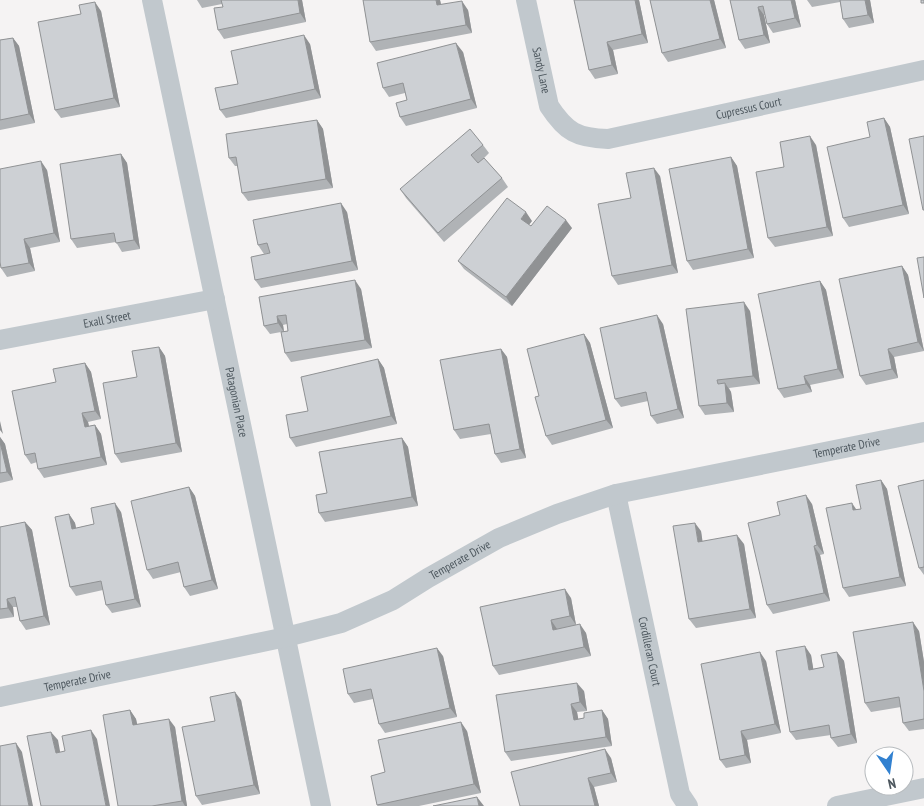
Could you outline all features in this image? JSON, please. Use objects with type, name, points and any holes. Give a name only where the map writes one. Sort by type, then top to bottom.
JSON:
[{"type":"street","name":"Patagonian Place","points":[[152,0],[321,806]]},
{"type":"street","name":"Sandy Lane","points":[[526,0],[549,106],[559,121],[573,132]]},
{"type":"street","name":"Cupressus Court","points":[[573,132],[590,138],[608,139],[924,70]]},
{"type":"street","name":"Exall Street","points":[[0,340],[215,299]]},
{"type":"street","name":"Temperate Drive","points":[[0,696],[286,637],[341,623],[393,600],[499,538],[556,514],[616,494],[924,432]]},
{"type":"street","name":"Cordilleran Court","points":[[616,494],[680,794],[688,806]]},
{"type":"street","points":[[837,806],[924,788]]},
{"type":"building","points":[[221,0],[298,0],[300,13],[218,30],[214,8],[223,7]]},
{"type":"building","points":[[363,0],[436,0],[437,5],[462,1],[466,25],[370,42]]},
{"type":"building","points":[[574,0],[635,0],[642,34],[607,42],[612,65],[589,70]]},
{"type":"building","points":[[650,0],[710,0],[720,39],[662,53]]},
{"type":"building","points":[[730,0],[791,0],[795,18],[767,24],[763,6],[758,7],[764,35],[739,40]]},
{"type":"building","points":[[840,0],[865,0],[868,15],[843,19]]},
{"type":"building","points":[[95,2],[114,98],[55,110],[38,22],[81,14],[79,5]]},
{"type":"building","points":[[304,35],[315,89],[220,110],[215,88],[238,84],[231,51]]},
{"type":"building","points":[[13,38],[29,114],[0,120],[0,40]]},
{"type":"building","points":[[456,43],[471,99],[400,117],[396,103],[407,100],[403,83],[383,88],[377,63]]},
{"type":"building","points":[[884,118],[903,205],[843,218],[827,147],[870,137],[867,122]]},
{"type":"building","points":[[317,120],[326,179],[242,193],[236,157],[229,158],[226,134]]},
{"type":"building","points":[[470,129],[483,145],[471,155],[478,163],[484,158],[502,178],[438,233],[400,189]]},
{"type":"building","points":[[810,136],[827,227],[768,238],[756,172],[784,167],[780,142]]},
{"type":"building","points":[[924,136],[924,210],[923,210],[909,139]]},
{"type":"building","points":[[121,154],[134,240],[116,243],[114,233],[71,239],[60,164]]},
{"type":"building","points":[[731,157],[748,249],[687,261],[669,169]]},
{"type":"building","points":[[41,161],[54,233],[24,239],[29,263],[1,268],[0,169]]},
{"type":"building","points":[[654,168],[672,265],[612,276],[598,204],[631,198],[626,173]]},
{"type":"building","points":[[507,198],[526,212],[521,219],[531,226],[547,206],[566,220],[506,297],[458,261]]},
{"type":"building","points":[[341,203],[352,261],[255,280],[251,257],[270,253],[267,243],[258,245],[253,220]]},
{"type":"building","points":[[924,257],[924,298],[917,258]]},
{"type":"building","points":[[902,266],[918,342],[888,349],[892,369],[860,376],[839,279]]},
{"type":"building","points":[[355,280],[365,340],[285,353],[281,332],[288,331],[286,315],[277,316],[278,323],[264,326],[259,297]]},
{"type":"building","points":[[820,281],[838,369],[804,376],[806,384],[778,389],[758,294]]},
{"type":"building","points":[[744,302],[753,376],[717,380],[718,384],[725,383],[727,403],[699,406],[686,309]]},
{"type":"building","points":[[657,315],[678,409],[651,416],[646,392],[615,399],[600,328]]},
{"type":"building","points":[[584,334],[606,420],[546,436],[535,397],[539,396],[527,349]]},
{"type":"building","points":[[159,347],[176,443],[115,454],[103,383],[137,377],[132,351]]},
{"type":"building","points":[[501,349],[520,449],[495,454],[489,424],[454,430],[440,360]]},
{"type":"building","points":[[378,359],[391,416],[290,438],[286,415],[308,411],[301,377]]},
{"type":"building","points":[[85,363],[95,411],[82,413],[85,427],[95,425],[101,457],[38,469],[35,453],[25,455],[12,391],[56,382],[53,369]]},
{"type":"building","points":[[402,438],[412,497],[319,513],[316,495],[327,493],[319,452]]},
{"type":"building","points":[[0,442],[7,472],[0,473]]},
{"type":"building","points":[[881,480],[900,577],[843,588],[826,508],[852,503],[853,510],[861,509],[856,485]]},
{"type":"building","points":[[924,480],[924,567],[919,568],[898,486]]},
{"type":"building","points":[[189,487],[212,580],[184,587],[178,562],[147,570],[131,501]]},
{"type":"building","points":[[806,495],[817,545],[814,546],[824,593],[767,605],[748,523],[780,515],[777,502]]},
{"type":"building","points":[[115,503],[135,599],[106,605],[101,581],[70,587],[55,517],[69,514],[72,529],[94,524],[91,508]]},
{"type":"building","points":[[25,522],[44,616],[20,621],[15,597],[7,599],[8,608],[0,609],[0,527]]},
{"type":"building","points":[[695,523],[698,542],[737,535],[750,609],[689,619],[673,526]]},
{"type":"building","points":[[565,589],[570,616],[551,620],[553,630],[580,624],[584,647],[493,666],[480,607]]},
{"type":"building","points":[[913,622],[924,691],[924,719],[903,723],[899,697],[865,703],[853,632]]},
{"type":"building","points":[[805,646],[809,670],[824,667],[821,655],[837,652],[851,734],[831,738],[829,725],[790,732],[776,651]]},
{"type":"building","points":[[437,648],[450,708],[379,724],[371,689],[348,694],[343,669]]},
{"type":"building","points":[[760,652],[775,724],[741,731],[745,755],[720,760],[701,664]]},
{"type":"building","points":[[577,683],[580,702],[571,704],[574,720],[584,718],[584,713],[602,710],[606,737],[505,752],[496,695]]},
{"type":"building","points":[[235,692],[254,785],[196,796],[182,727],[215,721],[210,697]]},
{"type":"building","points":[[130,710],[133,725],[169,719],[182,801],[152,806],[118,806],[103,715]]},
{"type":"building","points":[[461,722],[474,784],[377,805],[371,776],[385,772],[378,740]]},
{"type":"building","points":[[91,730],[106,806],[41,806],[27,736],[51,732],[56,753],[65,751],[62,736]]},
{"type":"building","points":[[16,743],[29,806],[0,806],[0,746]]},
{"type":"building","points":[[605,749],[611,773],[588,778],[595,806],[520,806],[511,772]]},
{"type":"building","points":[[477,797],[479,806],[433,806]]}]
